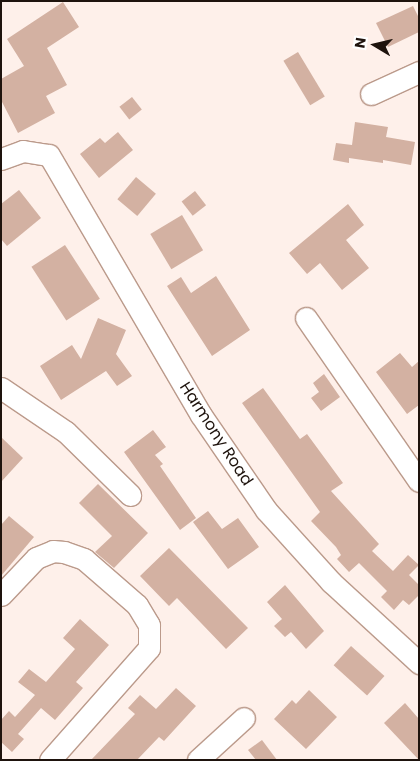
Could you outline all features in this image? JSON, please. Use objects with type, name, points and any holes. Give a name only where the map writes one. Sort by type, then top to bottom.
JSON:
[{"type":"street","points":[[371,94],[419,72]]},
{"type":"street","name":"Harmony Road","points":[[1,159],[12,153],[34,151],[48,156],[59,169],[201,416],[266,510],[331,582],[419,663]]},
{"type":"street","points":[[306,318],[419,481]]},
{"type":"street","points":[[1,388],[66,432],[130,495]]},
{"type":"street","points":[[1,595],[36,558],[53,551],[64,552],[84,558],[137,605],[149,625],[149,648],[50,760]]},
{"type":"street","points":[[198,760],[244,718]]},
{"type":"building","points":[[63,2],[79,27],[47,48],[67,85],[46,96],[55,113],[18,133],[1,100],[1,79],[24,66],[7,39]]},
{"type":"building","points":[[413,6],[419,18],[419,32],[388,47],[376,23]]},
{"type":"building","points":[[298,52],[325,97],[310,105],[283,61]]},
{"type":"building","points":[[132,97],[142,110],[129,119],[119,107]]},
{"type":"building","points":[[355,122],[388,127],[386,137],[415,142],[411,165],[383,160],[383,163],[349,158],[349,163],[333,160],[336,143],[352,145]]},
{"type":"building","points":[[118,132],[133,150],[99,178],[80,154],[100,138],[105,143]]},
{"type":"building","points":[[136,177],[156,194],[137,216],[117,199]]},
{"type":"building","points":[[19,190],[41,218],[7,246],[1,239],[1,204]]},
{"type":"building","points":[[195,191],[206,205],[193,216],[182,201]]},
{"type":"building","points":[[348,204],[364,225],[346,240],[369,268],[342,290],[320,263],[307,274],[289,253]]},
{"type":"building","points":[[182,215],[203,250],[171,269],[150,234]]},
{"type":"building","points":[[65,245],[100,299],[66,320],[31,267]]},
{"type":"building","points":[[216,276],[250,330],[212,356],[167,286],[181,277],[191,293]]},
{"type":"building","points":[[98,318],[126,330],[116,354],[132,376],[117,386],[106,371],[61,400],[40,366],[72,345],[81,359]]},
{"type":"building","points":[[400,353],[412,367],[419,361],[419,405],[407,414],[376,372]]},
{"type":"building","points":[[324,374],[340,397],[321,411],[311,398],[319,392],[313,383]]},
{"type":"building","points":[[263,388],[300,439],[307,434],[343,483],[331,491],[379,544],[372,551],[393,571],[408,555],[419,565],[409,575],[419,585],[419,595],[409,605],[403,600],[394,610],[381,597],[387,591],[359,563],[349,572],[337,559],[341,555],[336,547],[311,521],[320,512],[242,403]]},
{"type":"building","points":[[153,430],[166,447],[155,455],[163,464],[160,466],[196,518],[180,530],[124,452]]},
{"type":"building","points":[[1,437],[23,458],[1,482]]},
{"type":"building","points":[[98,484],[148,533],[114,568],[95,552],[112,536],[79,503]]},
{"type":"building","points":[[208,511],[222,529],[238,518],[259,547],[228,569],[193,522]]},
{"type":"building","points":[[9,516],[34,537],[1,576],[1,525]]},
{"type":"building","points":[[169,548],[248,628],[226,649],[177,598],[169,606],[140,576]]},
{"type":"building","points":[[285,585],[324,631],[306,649],[291,632],[285,637],[274,626],[282,619],[267,602]]},
{"type":"building","points":[[80,619],[109,645],[76,682],[83,688],[55,720],[41,708],[18,734],[24,739],[12,752],[1,742],[1,720],[9,711],[15,717],[35,695],[18,682],[29,669],[46,682],[75,649],[63,638]]},
{"type":"building","points":[[351,646],[384,676],[367,695],[334,665]]},
{"type":"building","points":[[176,688],[196,706],[164,741],[159,737],[137,760],[91,760],[135,714],[128,708],[140,695],[156,709]]},
{"type":"building","points":[[309,690],[337,717],[306,749],[274,719],[292,700],[296,704]]},
{"type":"building","points":[[405,703],[419,719],[419,760],[384,723]]},
{"type":"building","points":[[262,740],[277,760],[256,760],[248,750]]}]
